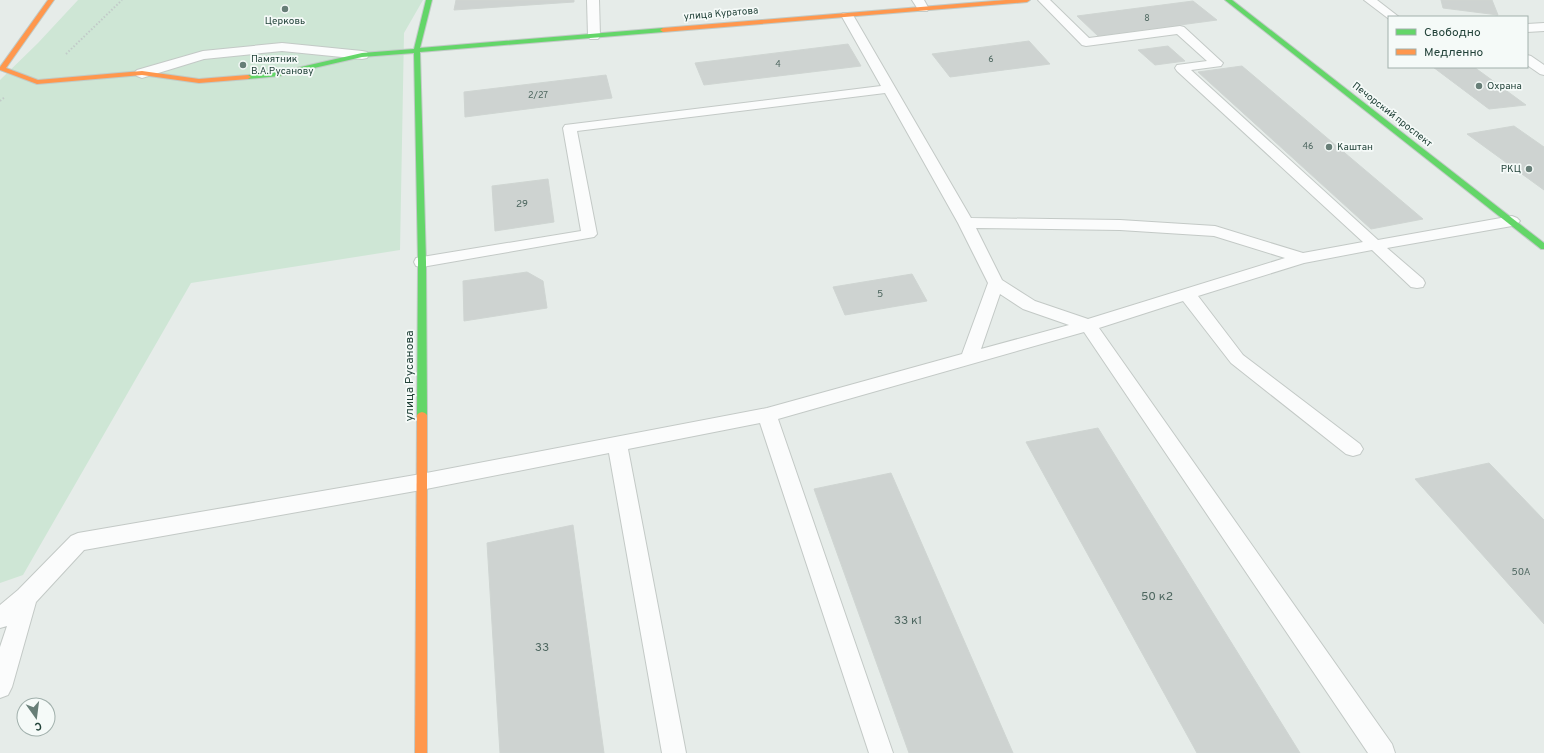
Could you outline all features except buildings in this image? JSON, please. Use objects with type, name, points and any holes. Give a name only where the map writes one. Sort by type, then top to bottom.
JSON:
[{"type":"street","name":"улица Куратова","points":[[51,0],[2,69],[37,82],[142,74],[206,81],[279,74],[362,55],[847,15],[920,4],[1027,0]]},
{"type":"street","name":"улица Русанова","points":[[421,753],[422,262],[417,50],[429,0]]},
{"type":"street","name":"Печорский проспект","points":[[1228,0],[1544,247]]},
{"type":"street","points":[[142,74],[203,55],[282,47],[362,55]]},
{"type":"lane","points":[[593,0],[594,36]]},
{"type":"lane","points":[[1044,0],[1086,42],[1180,30],[1217,62],[1181,68],[1417,283]]},
{"type":"lane","points":[[1370,0],[1392,16]]},
{"type":"lane","points":[[847,15],[966,223],[996,283],[1029,305],[1088,325],[1383,753]]},
{"type":"lane","points":[[1528,28],[1544,27]]},
{"type":"lane","points":[[1528,60],[1544,71]]},
{"type":"lane","points":[[422,262],[589,234],[570,128],[890,89]]},
{"type":"lane","points":[[0,618],[26,597],[78,542],[422,482],[768,415],[1088,325],[1302,258],[1512,221]]},
{"type":"lane","points":[[966,223],[1120,225],[1215,231],[1302,258]]},
{"type":"lane","points":[[969,358],[996,283]]},
{"type":"lane","points":[[1187,294],[1237,359],[1353,449]]},
{"type":"lane","points":[[768,415],[881,753]]},
{"type":"lane","points":[[617,444],[674,753]]},
{"type":"lane","points":[[0,687],[26,597]]},
{"type":"path","points":[[0,101],[27,78],[60,58],[122,0]]},
{"type":"green space","points":[[78,0],[423,0],[404,33],[400,250],[191,283],[23,575],[0,583],[0,80],[38,43]]},
{"type":"traffic: fast","points":[[422,415],[422,262],[417,50],[429,0]]},
{"type":"traffic: fast","points":[[1228,0],[1544,247]]},
{"type":"traffic: fast","points":[[248,77],[279,74],[362,55],[663,30]]},
{"type":"traffic: slow","points":[[51,0],[2,69],[37,82],[142,73],[199,81],[248,77]]},
{"type":"traffic: slow","points":[[663,30],[1027,0]]},
{"type":"traffic: slow","points":[[421,753],[422,415]]},
{"type":"place","name":"Церковь","points":[[285,9]]},
{"type":"place","name":"Памятник В.А.Русанову","points":[[243,65]]},
{"type":"place","name":"Охрана","points":[[1479,86]]},
{"type":"place","name":"Каштан","points":[[1329,147]]},
{"type":"place","name":"РКЦ","points":[[1529,169]]}]
